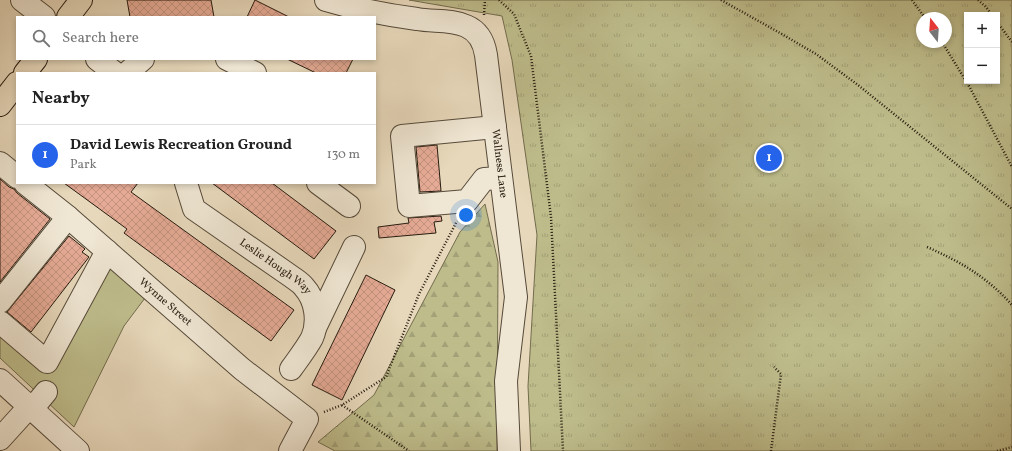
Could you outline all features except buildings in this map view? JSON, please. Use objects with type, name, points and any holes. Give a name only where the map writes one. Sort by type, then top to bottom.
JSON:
[{"type":"main road","points":[[69,16],[81,0]]},
{"type":"main road","points":[[26,72],[35,60]]},
{"type":"main road","points":[[0,105],[16,84]]},
{"type":"street","points":[[22,0],[43,16]]},
{"type":"street","name":"Wallness Lane","points":[[326,0],[380,14],[419,20],[457,23],[472,29],[482,40],[485,47],[485,102],[495,126],[516,297],[506,381],[509,451]]},
{"type":"street","points":[[98,60],[115,72]]},
{"type":"street","points":[[128,72],[142,60]]},
{"type":"street","points":[[229,60],[253,72]]},
{"type":"street","points":[[495,126],[402,136],[409,206],[467,201],[484,179],[501,178]]},
{"type":"street","points":[[0,163],[16,176]]},
{"type":"street","name":"Wynne Street","points":[[26,184],[68,217],[242,369],[307,419],[290,451]]},
{"type":"street","name":"Leslie Hough Way","points":[[186,184],[194,209],[292,277],[305,288],[311,298],[316,314],[316,326]]},
{"type":"street","points":[[319,184],[349,206]]},
{"type":"street","points":[[0,302],[68,217]]},
{"type":"street","points":[[291,370],[312,338],[316,326],[354,247]]},
{"type":"street","points":[[0,322],[47,362],[107,251]]},
{"type":"street","points":[[0,380],[78,451]]},
{"type":"street","points":[[0,439],[46,392]]},
{"type":"path","points":[[499,0],[514,14],[531,56],[551,216],[563,451]]},
{"type":"path","points":[[721,0],[816,54],[858,85],[1012,209]]},
{"type":"path","points":[[912,0],[921,12]]},
{"type":"path","points":[[978,0],[990,12]]},
{"type":"path","points":[[1000,26],[1012,42]]},
{"type":"path","points":[[946,48],[969,86],[1012,167]]},
{"type":"path","points":[[408,451],[342,405],[386,378],[419,294],[467,201]]},
{"type":"path","points":[[927,247],[948,256],[974,271],[1002,294],[1012,305]]},
{"type":"path","points":[[771,451],[781,374],[774,367]]},
{"type":"path","points":[[997,451],[1012,447]]},
{"type":"green space","points":[[409,0],[1012,0],[1012,451],[531,451],[528,386],[537,235],[512,60],[502,16]]},
{"type":"green space","points":[[485,204],[498,262],[497,451],[335,451],[318,442],[374,395],[460,232]]},
{"type":"green space","points":[[109,261],[148,294],[124,326],[74,427],[0,358],[0,330],[49,369]]},
{"type":"place","name":"David Lewis Recreation Ground","points":[[769,158]]}]
